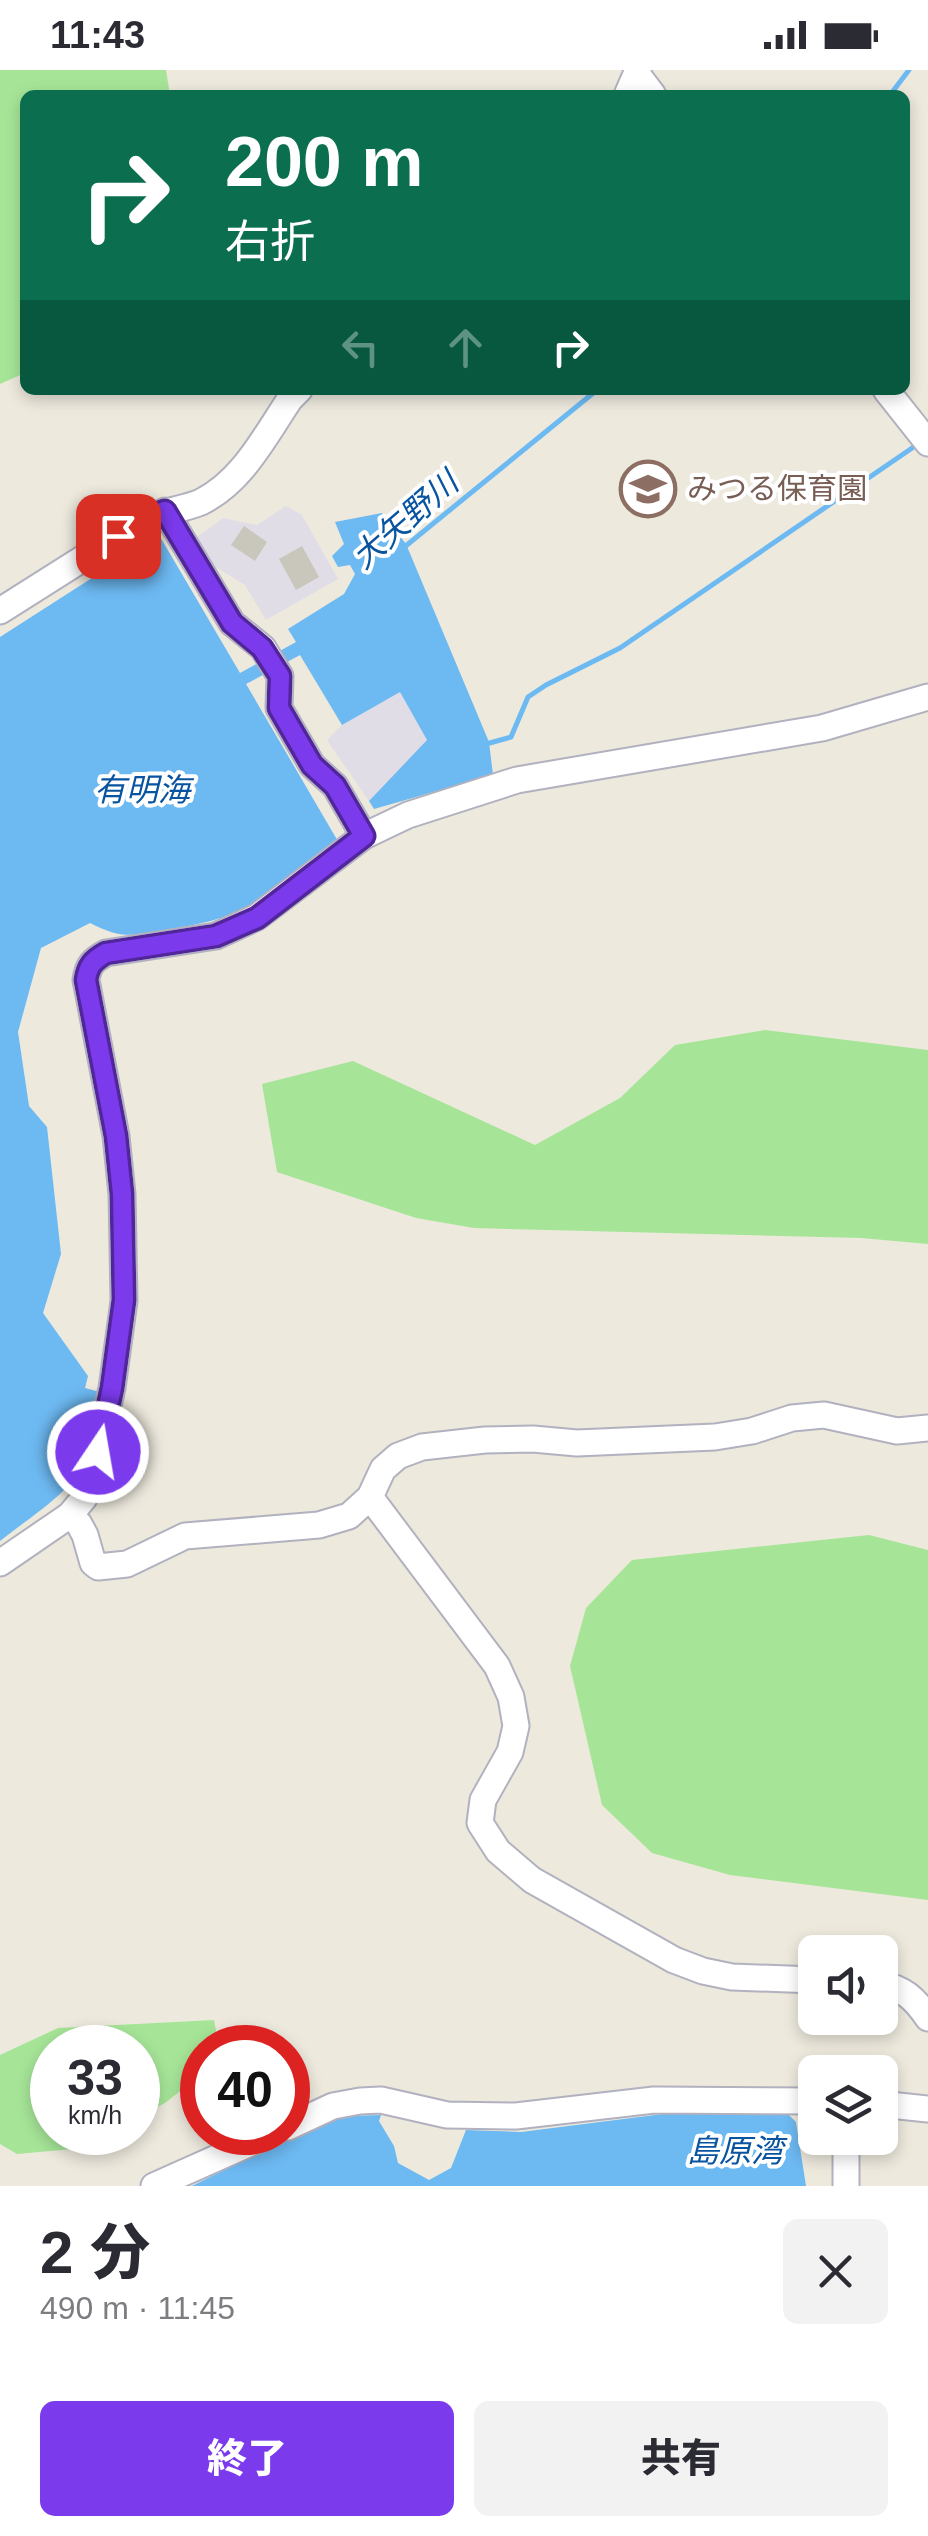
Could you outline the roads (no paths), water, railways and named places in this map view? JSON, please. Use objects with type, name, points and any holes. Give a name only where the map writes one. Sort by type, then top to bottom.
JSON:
[{"type":"street","points":[[0,611],[147,518],[197,504],[220,491],[240,472],[295,395]]},
{"type":"street","points":[[890,395],[926,440]]},
{"type":"street","points":[[165,511],[232,623],[262,648],[280,676],[279,708],[312,765],[335,786],[364,836]]},
{"type":"street","points":[[0,1563],[70,1514],[84,1498],[92,1484],[112,1388],[124,1300],[122,1194],[116,1136],[86,980],[95,958],[216,936],[257,918],[364,836],[408,814],[517,780],[822,728],[928,698]]},
{"type":"street","points":[[70,1514],[85,1535],[93,1563],[98,1567],[128,1564],[185,1536],[319,1525],[349,1516],[370,1497],[383,1469],[398,1456],[422,1447],[533,1438],[577,1443],[715,1438],[824,1414],[897,1431],[928,1428]]},
{"type":"street","points":[[370,1497],[497,1666],[511,1696],[516,1726],[510,1752],[483,1800],[480,1823],[498,1851],[532,1880],[674,1960],[703,1972],[732,1977],[798,1979]]},
{"type":"street","points":[[898,1989],[913,1998],[928,2018]]},
{"type":"street","points":[[310,2117],[333,2106],[381,2100],[447,2115],[498,2116],[654,2100],[798,2101]]},
{"type":"street","points":[[898,2106],[928,2108]]},
{"type":"street","points":[[154,2186],[223,2155]]},
{"type":"street","points":[[846,2155],[846,2186]]},
{"type":"water","name":"有明海","points":[[382,513],[406,544],[489,742],[493,775],[374,809],[369,801],[427,740],[400,692],[342,725],[300,655],[246,684],[339,843],[288,882],[245,909],[223,917],[135,935],[110,932],[90,923],[41,948],[18,1032],[29,1106],[47,1127],[61,1254],[43,1313],[88,1376],[85,1388],[100,1392],[88,1444],[71,1481],[49,1504],[0,1541],[0,637],[159,535],[240,673],[296,642],[288,629],[344,594],[355,574],[350,565],[338,567],[332,556],[344,544],[335,522]]},
{"type":"water","name":"島原湾","points":[[663,2114],[788,2114],[796,2122],[798,2155],[801,2155],[806,2186],[192,2186],[254,2155],[310,2155],[310,2127],[344,2116],[381,2115],[379,2121],[394,2146],[398,2163],[429,2180],[451,2168],[466,2130],[521,2132]]},
{"type":"waterway","name":"大矢野川","points":[[894,90],[909,70]]},
{"type":"waterway","name":"大矢野川","points":[[402,549],[591,395]]},
{"type":"waterway","points":[[486,744],[511,737],[528,697],[620,648],[918,444]]},
{"type":"place","name":"みつる保育園","points":[[648,489]]}]
